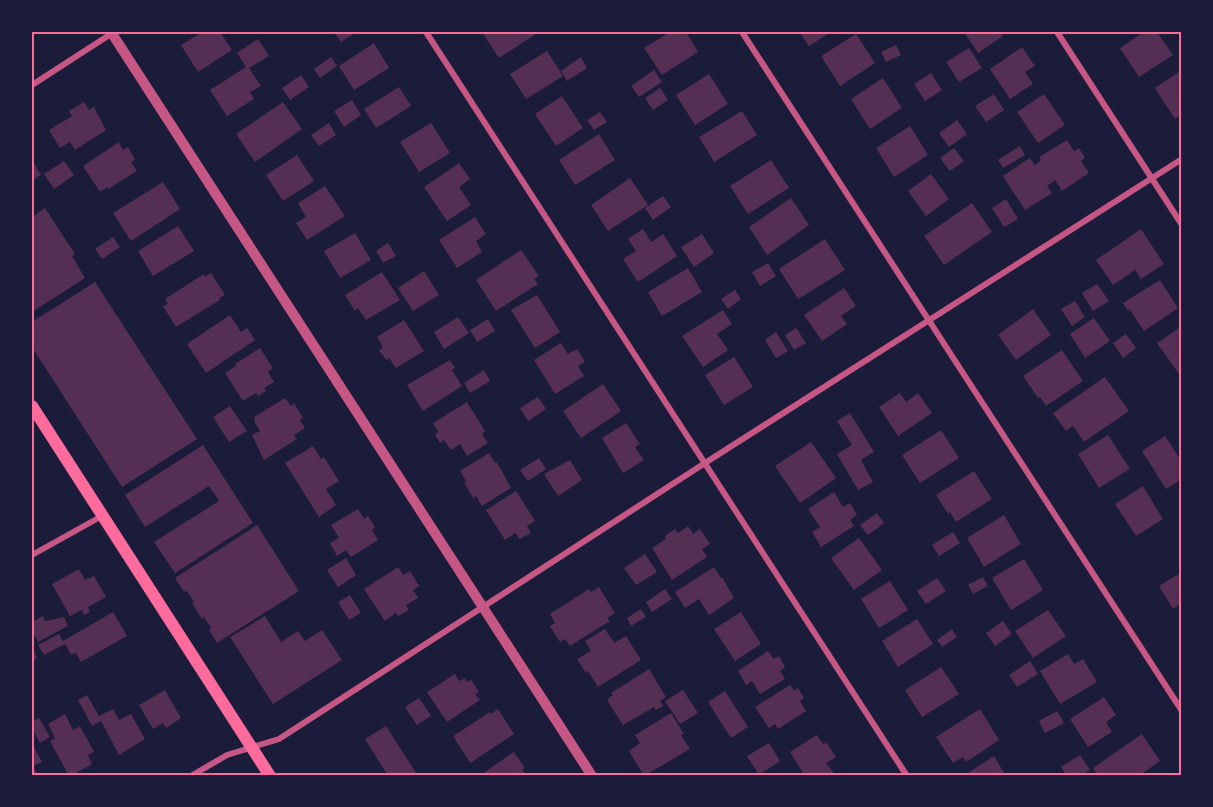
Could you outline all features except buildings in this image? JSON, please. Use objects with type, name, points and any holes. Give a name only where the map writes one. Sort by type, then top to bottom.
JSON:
[{"type":"main road","points":[[32,406],[270,776]]},
{"type":"street","points":[[32,85],[112,32],[592,776]]},
{"type":"street","points":[[426,32],[907,776]]},
{"type":"street","points":[[742,32],[1182,711]]},
{"type":"street","points":[[1057,32],[1182,225]]},
{"type":"street","points":[[191,776],[227,755],[279,739],[705,463],[1182,159]]},
{"type":"street","points":[[32,555],[102,516]]}]
